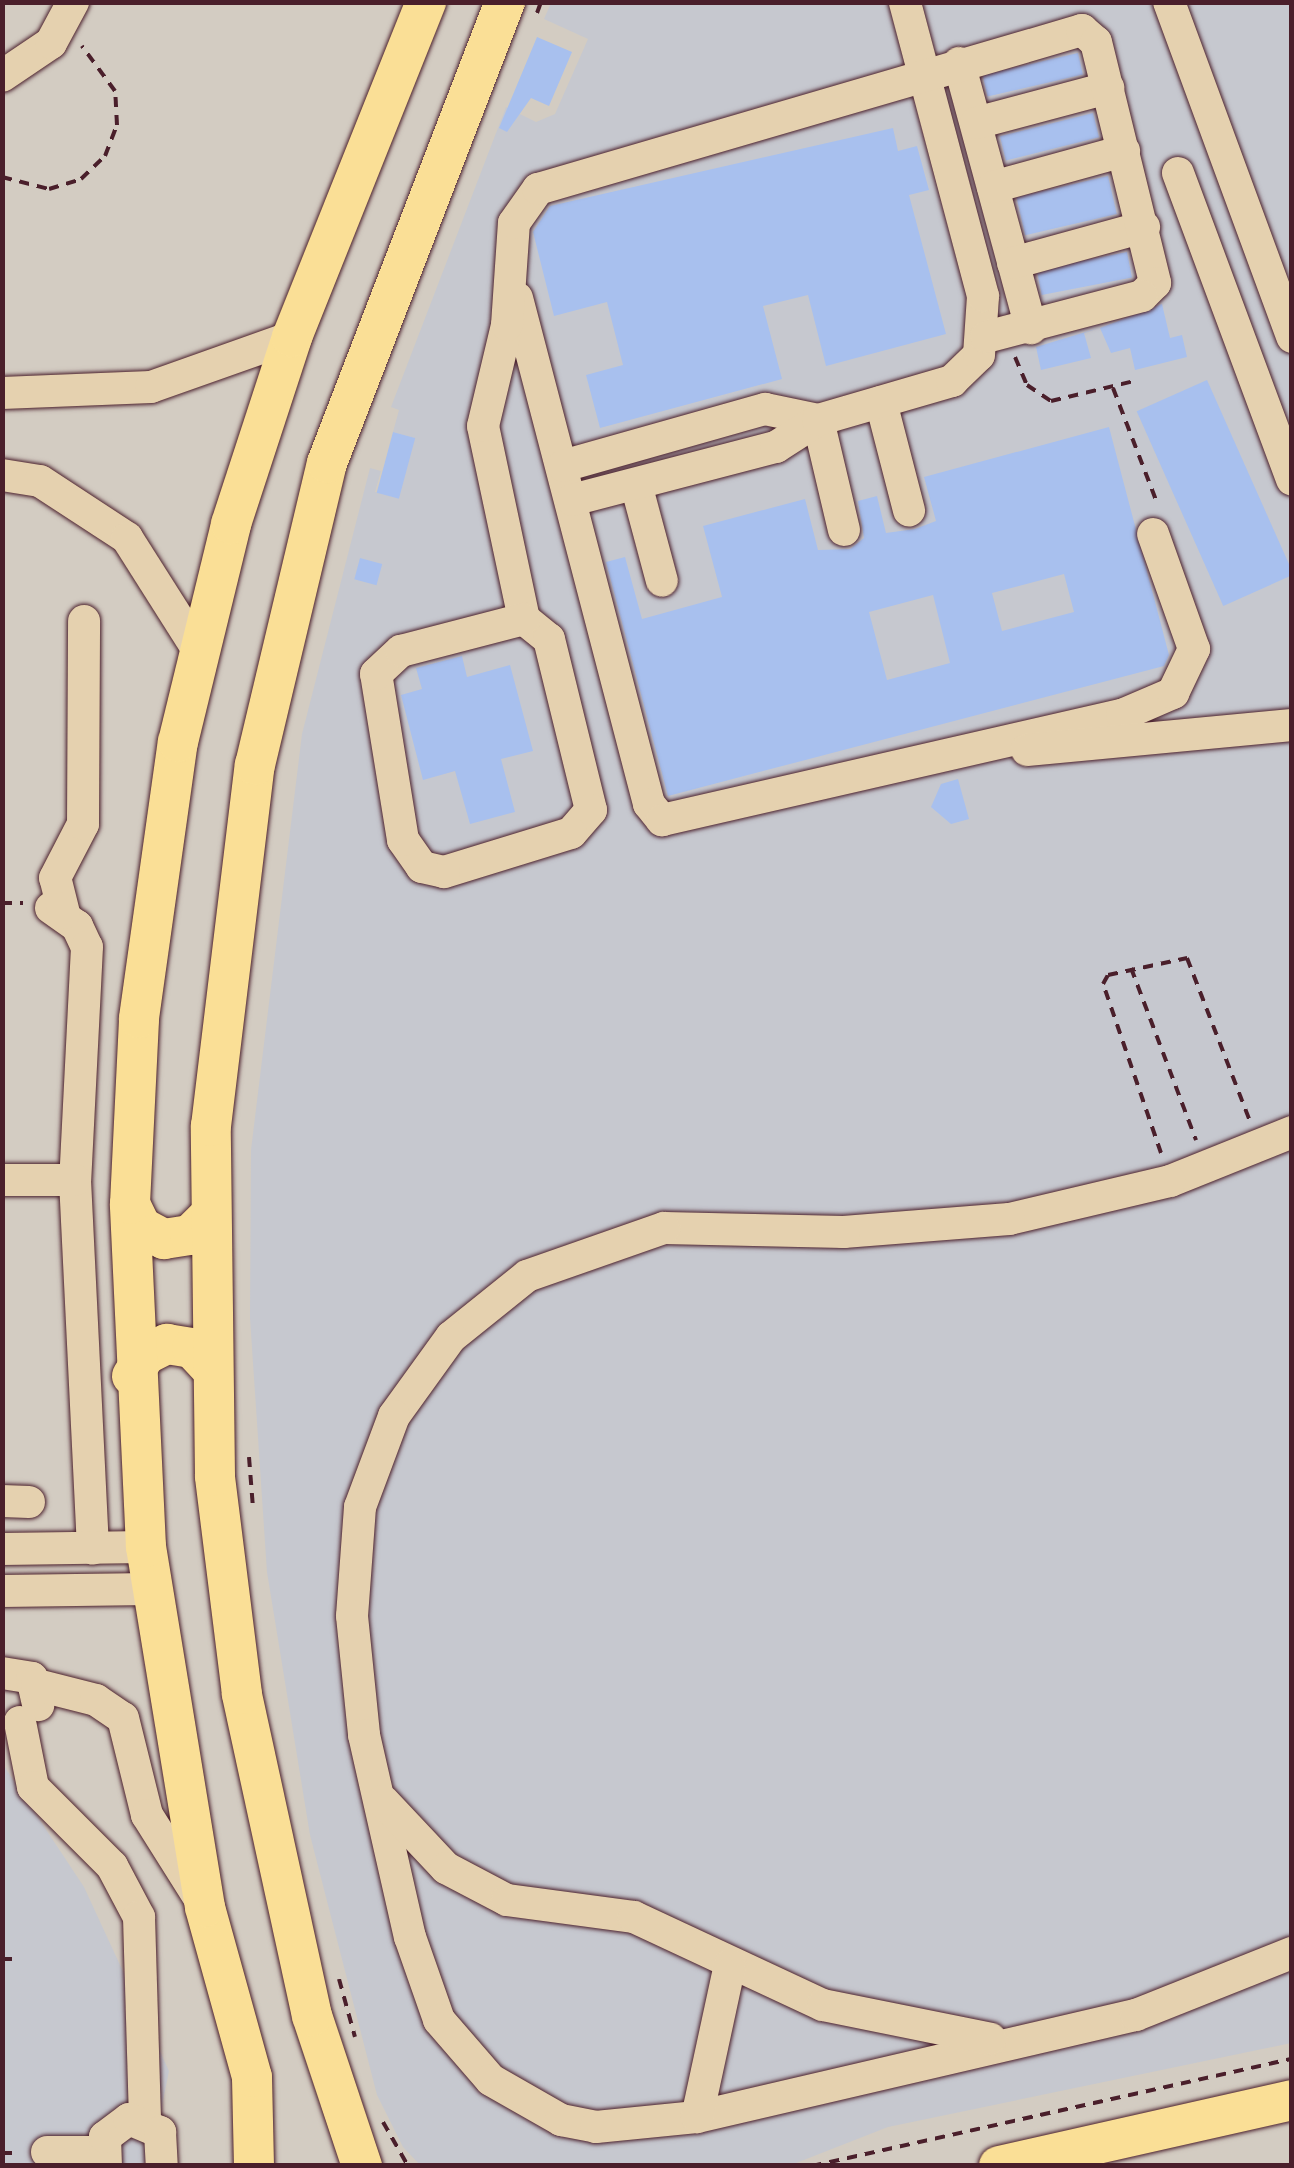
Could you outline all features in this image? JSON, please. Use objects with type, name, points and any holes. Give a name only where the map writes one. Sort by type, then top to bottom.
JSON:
[{"type":"main road","points":[[254,2166],[252,2077],[205,1906],[146,1547],[132,1376],[130,1204],[149,926],[198,650],[292,337],[426,2]]},
{"type":"main road","points":[[361,2165],[322,2054],[258,1784],[226,1585],[210,1366],[208,1217],[226,945],[273,676],[327,463],[520,11]]},
{"type":"main road","points":[[130,1204],[141,1227],[164,1239],[190,1235],[208,1217]]},
{"type":"main road","points":[[132,1376],[145,1355],[167,1344],[192,1348],[210,1366]]},
{"type":"main road","points":[[998,2166],[1292,2100]]},
{"type":"street","points":[[905,2],[923,74],[1008,333]]},
{"type":"street","points":[[1169,2],[1292,337]]},
{"type":"street","points":[[2,76],[68,14]]},
{"type":"street","points":[[524,619],[401,651],[376,674],[403,840],[413,861],[433,872],[571,833],[591,810],[549,639],[524,619],[483,426],[510,274],[514,223],[538,188],[960,64],[1063,16],[1096,42],[1156,274],[1150,291],[1008,333],[952,381],[818,420],[776,447],[572,500]]},
{"type":"street","points":[[960,64],[1013,263],[1008,333]]},
{"type":"street","points":[[976,122],[1108,88]]},
{"type":"street","points":[[993,187],[1124,151]]},
{"type":"street","points":[[1178,173],[1221,308],[1292,479]]},
{"type":"street","points":[[1013,263],[1144,228]]},
{"type":"street","points":[[510,274],[656,816],[676,820],[976,744],[1122,715],[1182,686],[1192,638],[1153,534]]},
{"type":"street","points":[[1221,308],[1272,290]]},
{"type":"street","points":[[2,393],[151,387],[292,337]]},
{"type":"street","points":[[881,402],[909,510]]},
{"type":"street","points":[[563,466],[765,409],[818,420]]},
{"type":"street","points":[[818,420],[844,530]]},
{"type":"street","points":[[2,475],[40,482],[127,538],[198,650]]},
{"type":"street","points":[[636,484],[662,580]]},
{"type":"street","points":[[84,622],[83,824],[55,878],[58,911],[87,948],[75,1180],[93,1549]]},
{"type":"street","points":[[976,744],[1064,750],[1292,725]]},
{"type":"street","points":[[1292,1132],[1170,1181],[927,1229],[664,1228],[570,1254],[487,1304],[420,1375],[360,1507],[355,1676],[378,1794],[423,1981],[463,2053],[561,2120],[596,2127],[697,2117],[1174,2003],[1292,1952]]},
{"type":"street","points":[[2,1180],[75,1180]]},
{"type":"street","points":[[146,1547],[7,1550],[7,1591],[150,1589]]},
{"type":"street","points":[[2,1674],[24,1673],[37,1686],[96,1700],[123,1718],[148,1815],[205,1906]]},
{"type":"street","points":[[37,1686],[35,1712],[11,1722],[34,1787],[112,1866],[138,1917],[144,2120],[165,2140],[162,2166]]},
{"type":"street","points":[[378,1794],[420,1846],[476,1886],[540,1908],[660,1925],[730,1965],[871,2020],[1020,2040]]},
{"type":"street","points":[[697,2117],[730,1965]]},
{"type":"street","points":[[46,2152],[104,2159],[115,2125],[144,2120]]},
{"type":"path","points":[[520,11],[541,2]]},
{"type":"path","points":[[2,177],[49,190],[81,179],[105,156],[118,125],[115,91],[68,14]]},
{"type":"path","points":[[1008,333],[1019,373],[1038,395],[1065,403],[1134,381]]},
{"type":"path","points":[[1112,388],[1163,518],[1149,524],[1153,534]]},
{"type":"path","points":[[1170,1181],[1103,984],[1131,968],[1189,960],[1259,1147]]},
{"type":"path","points":[[1131,968],[1206,1168]]},
{"type":"path","points":[[248,1442],[255,1522]]},
{"type":"path","points":[[2,1959],[14,1959]]},
{"type":"path","points":[[334,1962],[359,2050]]},
{"type":"path","points":[[812,2166],[1292,2059]]},
{"type":"path","points":[[377,2109],[408,2166]]},
{"type":"shaded area","points":[[551,3],[1291,3],[1291,2043],[888,2127],[791,2165],[420,2165],[403,2147],[377,2095],[310,1835],[267,1572],[250,1318],[251,1150],[302,734],[370,468],[381,471],[375,492],[397,498],[415,438],[393,432],[399,410],[391,407],[506,107],[536,122],[555,114],[588,39],[544,19]]},
{"type":"shaded area","points":[[2,1763],[84,1887],[169,2071],[150,2165],[3,2165]]},
{"type":"building","points":[[537,37],[572,52],[549,106],[531,98],[507,132],[499,128]]},
{"type":"building","points":[[1078,53],[1083,74],[987,96],[983,75]]},
{"type":"building","points":[[1093,113],[1099,137],[1006,160],[1000,136]]},
{"type":"building","points":[[893,128],[898,151],[917,146],[929,190],[909,195],[946,334],[826,366],[808,295],[763,306],[782,379],[600,428],[586,375],[623,365],[607,302],[554,316],[533,232],[550,206]]},
{"type":"building","points":[[1108,176],[1117,214],[1025,235],[1016,197]]},
{"type":"building","points":[[1127,252],[1132,278],[1042,295],[1037,270]]},
{"type":"building","points":[[1162,304],[1170,338],[1182,335],[1187,357],[1135,370],[1130,348],[1111,353],[1100,328]]},
{"type":"building","points":[[1099,328],[1084,333],[1091,358],[1041,370],[1036,347]]},
{"type":"building","points":[[1207,380],[1292,571],[1292,575],[1223,606],[1137,411]]},
{"type":"building","points":[[1109,427],[1169,655],[1164,666],[668,796],[606,562],[625,557],[642,619],[722,597],[703,526],[805,499],[818,550],[850,549],[864,538],[858,501],[877,496],[886,533],[936,521],[924,477]],"holes":[[[1064,574],[1074,612],[1002,631],[992,593]],[[933,595],[950,663],[887,680],[869,612]]]},
{"type":"building","points":[[393,432],[415,438],[399,499],[377,493]]},
{"type":"building","points":[[360,558],[382,564],[377,585],[354,579]]},
{"type":"building","points":[[462,656],[467,677],[510,665],[533,751],[501,759],[515,812],[470,824],[455,771],[423,780],[401,695],[422,689],[416,668]]},
{"type":"building","points":[[958,779],[969,819],[951,824],[931,807],[941,784]]}]
